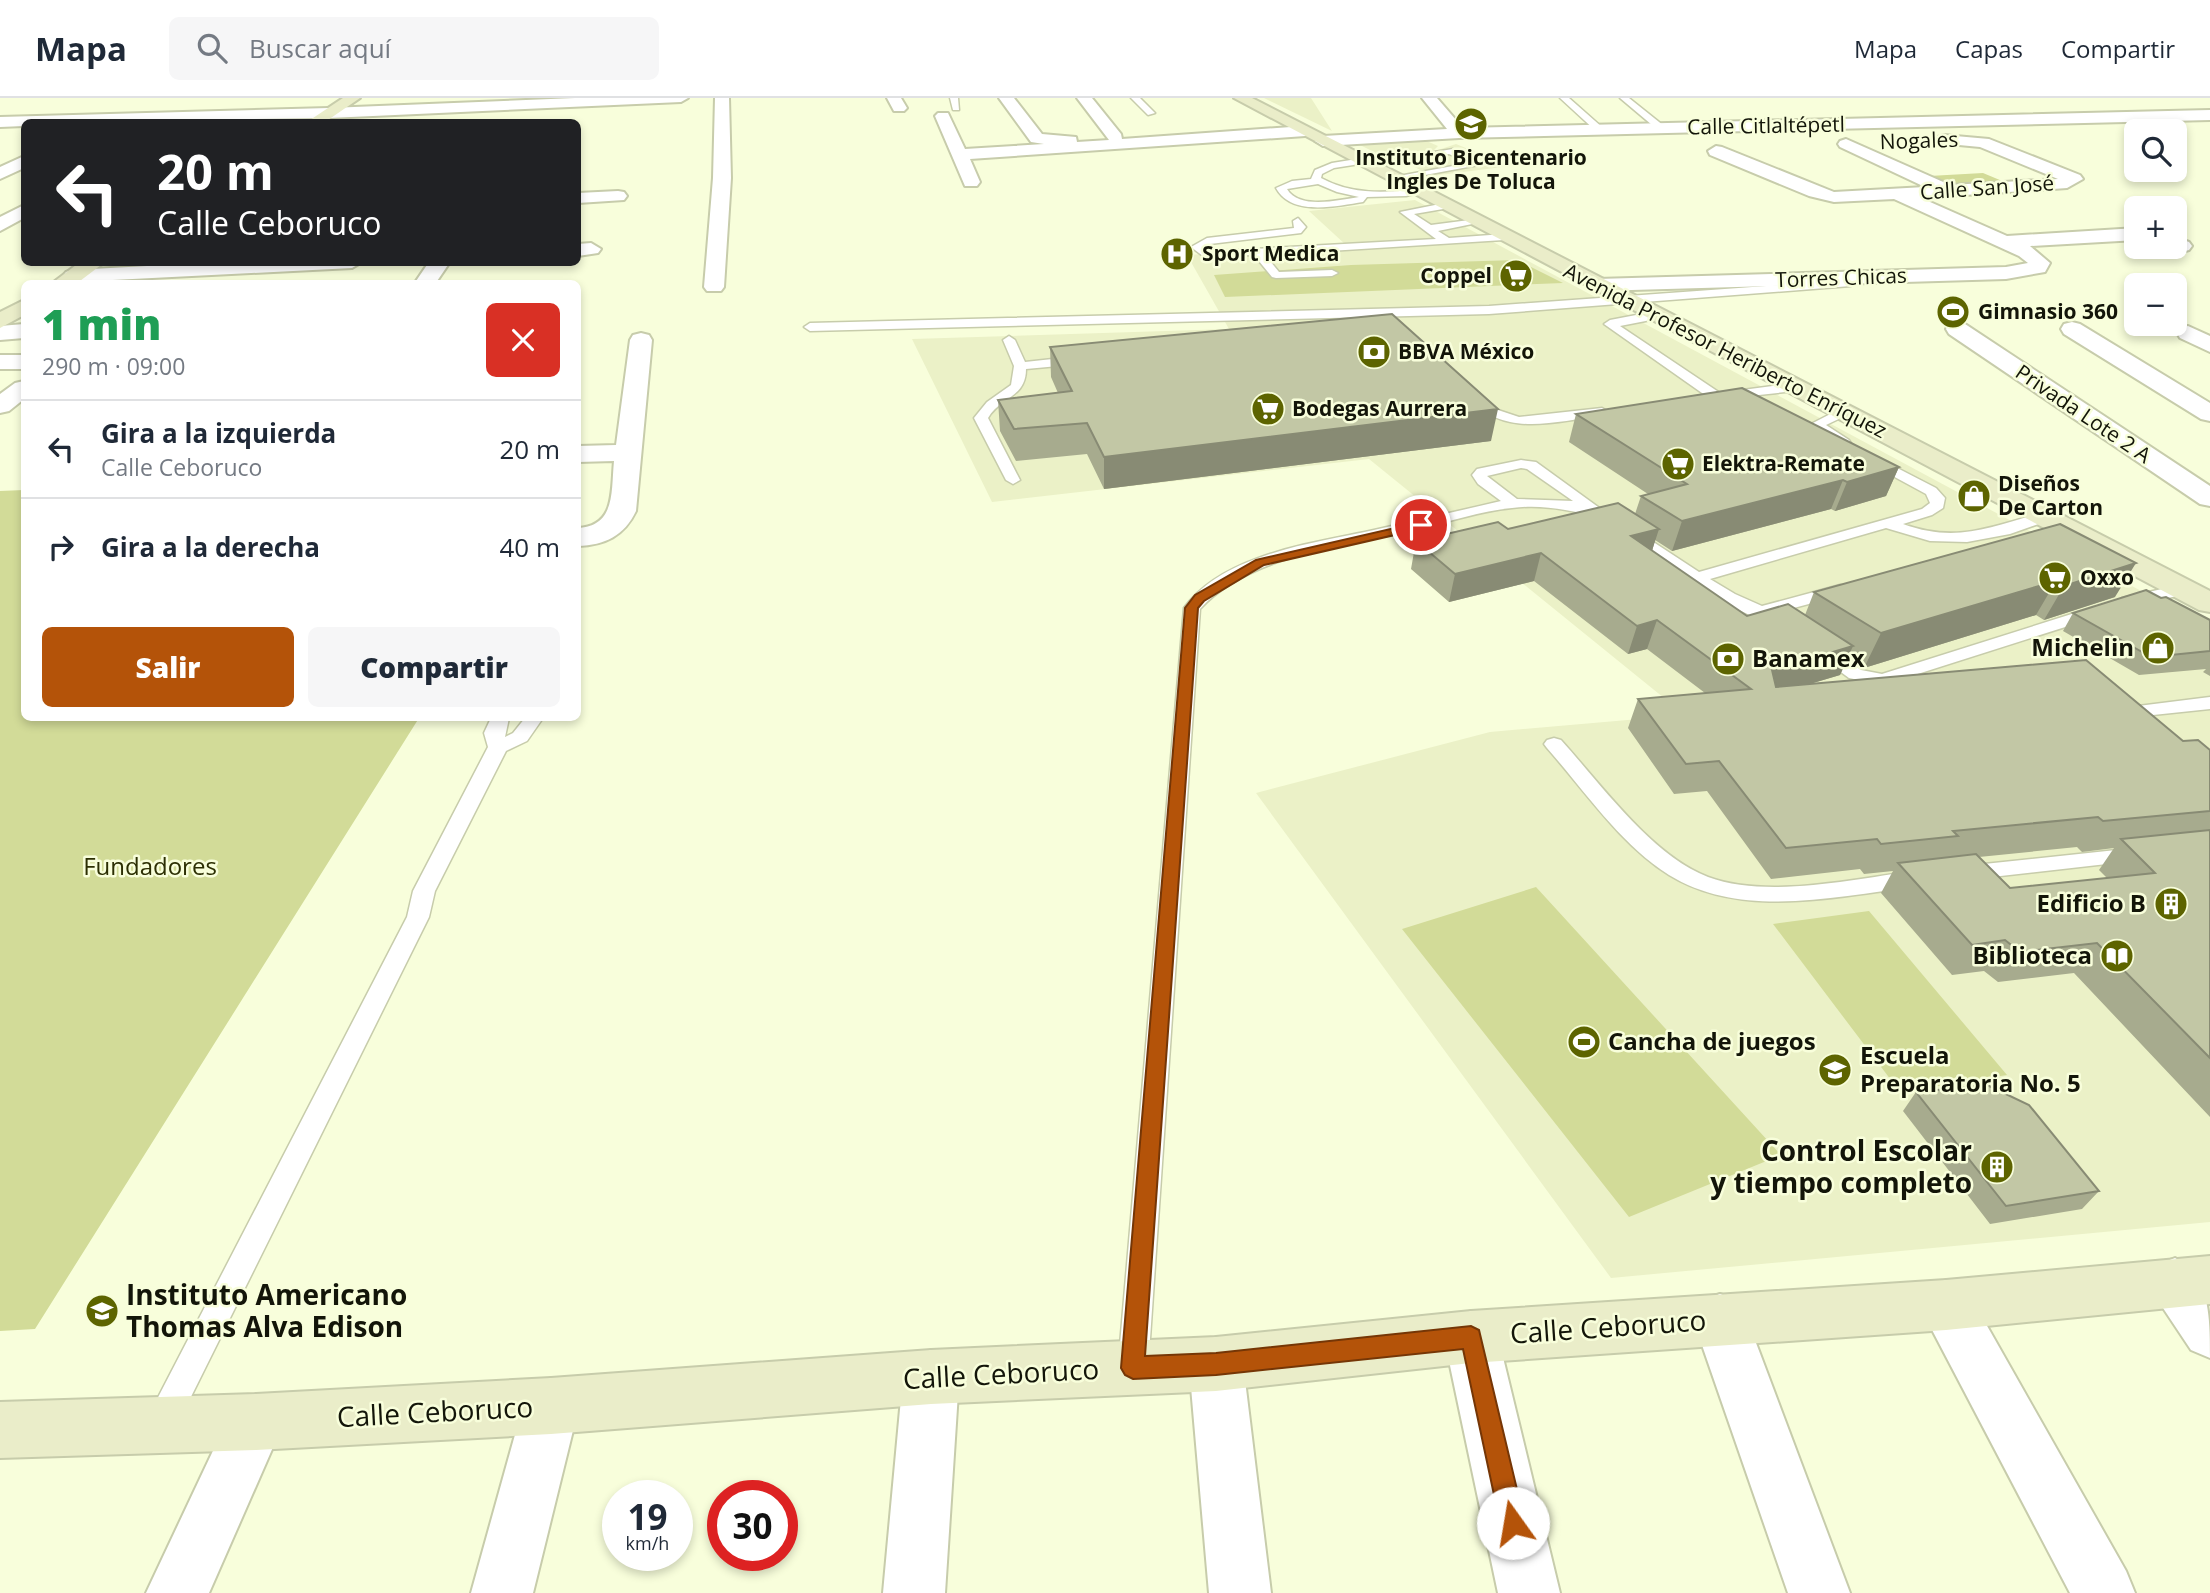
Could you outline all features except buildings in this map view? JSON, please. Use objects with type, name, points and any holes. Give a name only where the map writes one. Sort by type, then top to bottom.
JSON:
[{"type":"main road","points":[[322,118],[353,98]]},
{"type":"main road","name":"Avenida Profesor Heriberto Enríquez","points":[[1241,98],[1363,161],[1388,187],[1419,192],[2052,521],[2201,593]]},
{"type":"main road","points":[[67,280],[89,266]]},
{"type":"main road","points":[[0,321],[21,308]]},
{"type":"main road","name":"Calle Ceboruco","points":[[0,1430],[256,1422],[551,1406],[931,1377],[1216,1364],[1471,1337],[1946,1305],[2192,1281]]},
{"type":"street","points":[[254,119],[322,118],[505,102],[557,103],[681,98]]},
{"type":"street","points":[[714,287],[722,178],[722,98]]},
{"type":"street","points":[[1006,98],[1038,140],[1116,141],[1306,132]]},
{"type":"street","points":[[1084,98],[1131,161]]},
{"type":"street","points":[[1429,98],[1458,133]]},
{"type":"street","points":[[103,119],[131,103]]},
{"type":"street","points":[[549,119],[557,103]]},
{"type":"street","points":[[2092,103],[2123,117]]},
{"type":"street","points":[[1948,104],[1980,120]]},
{"type":"street","points":[[1836,111],[1859,123]]},
{"type":"street","points":[[949,112],[958,155],[971,182]]},
{"type":"street","name":"Calle Citlaltépetl","points":[[1306,132],[1458,133],[2210,115]]},
{"type":"street","points":[[0,122],[21,122]]},
{"type":"street","points":[[958,155],[1041,150],[1116,141],[1306,132]]},
{"type":"street","points":[[1203,138],[1217,155]]},
{"type":"street","name":"Nogales","points":[[1929,141],[1983,142],[2074,179]]},
{"type":"street","name":"Nogales","points":[[1888,142],[1840,144],[1950,191]]},
{"type":"street","name":"Calle San José","points":[[1755,146],[1716,151],[1824,195],[1898,194],[2035,186],[2067,183],[2074,179]]},
{"type":"street","points":[[1041,150],[1053,166]]},
{"type":"street","points":[[0,160],[21,161]]},
{"type":"street","points":[[0,174],[21,163]]},
{"type":"street","points":[[2035,186],[2073,201]]},
{"type":"street","name":"Calle San José","points":[[1898,194],[2004,242]]},
{"type":"street","points":[[581,198],[618,196]]},
{"type":"street","points":[[8,232],[21,215]]},
{"type":"street","points":[[2111,217],[2124,222]]},
{"type":"street","points":[[2004,242],[2124,235]]},
{"type":"street","name":"Torres Chicas","points":[[1597,285],[2006,273],[2038,268],[2040,263],[2035,258],[2004,242]]},
{"type":"street","points":[[67,280],[289,266]]},
{"type":"street","points":[[2072,328],[2210,414]]},
{"type":"street","name":"Privada Lote 2 A","points":[[1957,329],[2210,498]]},
{"type":"street","points":[[0,333],[21,331]]},
{"type":"street","points":[[2188,333],[2210,345]]},
{"type":"street","points":[[581,536],[607,532],[617,522],[622,510],[626,453],[641,340]]},
{"type":"street","points":[[0,362],[21,362]]},
{"type":"street","points":[[0,374],[21,374]]},
{"type":"street","points":[[0,406],[21,390]]},
{"type":"street","points":[[581,459],[626,453]]},
{"type":"street","points":[[2192,1281],[2210,1332]]},
{"type":"street","points":[[1946,1305],[2104,1593]]},
{"type":"street","points":[[1720,1319],[1819,1593]]},
{"type":"street","points":[[1471,1337],[1529,1593]]},
{"type":"street","points":[[1216,1364],[1240,1593]]},
{"type":"street","points":[[914,1593],[931,1377]]},
{"type":"street","points":[[502,1593],[551,1406]]},
{"type":"street","points":[[177,1593],[256,1422]]},
{"type":"lane","points":[[949,112],[954,98]]},
{"type":"lane","points":[[1135,98],[1151,113]]},
{"type":"lane","points":[[1564,98],[1600,130]]},
{"type":"lane","points":[[1624,98],[1661,128]]},
{"type":"lane","points":[[1388,187],[1354,192],[1318,181],[1281,188],[1289,200],[1306,204],[1388,187],[1479,164],[1450,151],[1433,153]]},
{"type":"lane","points":[[1318,181],[1316,177],[1321,169],[1363,161]]},
{"type":"lane","points":[[1445,206],[1406,211],[1405,214],[1446,241]]},
{"type":"lane","points":[[1298,221],[1301,228],[1297,231],[1207,241],[1196,247],[1203,253],[1216,254],[1504,236]]},
{"type":"lane","points":[[1427,229],[1477,222]]},
{"type":"lane","points":[[1257,252],[1276,275],[1332,273]]},
{"type":"lane","points":[[810,327],[1489,310],[1847,285],[1840,278]]},
{"type":"lane","points":[[1657,315],[1610,324],[1717,397]]},
{"type":"lane","points":[[1009,340],[1020,366],[1022,380],[1011,394],[987,409],[981,418],[1013,480]]},
{"type":"lane","points":[[1020,366],[1096,358]]},
{"type":"lane","points":[[1693,400],[1795,387]]},
{"type":"lane","points":[[1466,388],[1493,413],[1518,421],[1616,410]]},
{"type":"lane","points":[[1698,577],[1889,523],[1934,509],[1938,505],[1937,498],[1931,491],[1819,427],[1818,422],[1842,412]]},
{"type":"lane","points":[[1513,503],[1482,481],[1479,475],[1482,472],[1521,464],[1531,465],[1608,519],[1740,604],[1761,612],[1855,674],[1883,680],[2134,600],[2201,593]]},
{"type":"lane","points":[[1133,1368],[1192,608],[1199,598],[1260,563],[1513,503],[1566,503],[1608,519]]},
{"type":"lane","points":[[1889,523],[1912,534],[1952,540],[2052,521]]},
{"type":"lane","points":[[1970,553],[2052,521]]},
{"type":"lane","points":[[1761,612],[1853,586]]},
{"type":"lane","points":[[2163,741],[2144,725],[2141,719],[2145,710],[2210,703]]},
{"type":"lane","points":[[498,747],[494,733],[499,721]]},
{"type":"lane","points":[[161,1425],[411,930],[424,891],[498,747],[520,737],[532,721]]},
{"type":"lane","points":[[1554,744],[1638,838],[1678,871],[1712,887],[1773,894],[2162,853]]},
{"type":"shaded area","points":[[1264,98],[1311,98],[1332,131]]},
{"type":"shaded area","points":[[1422,139],[1438,146],[1432,152],[1456,144],[1510,166],[1432,176],[1405,162],[1394,162],[1358,144]]},
{"type":"shaded area","points":[[1415,200],[2210,628],[2210,1222],[1611,1278],[1256,793],[1490,732],[1685,715],[1369,459],[992,502],[912,339],[1229,329],[1187,255],[1346,245],[1309,211]]},
{"type":"green space","points":[[1983,173],[2007,183],[1953,187],[1929,176]]},
{"type":"green space","points":[[1517,260],[1563,283],[1225,297],[1214,275],[1351,265]]},
{"type":"green space","name":"Fundadores","points":[[21,490],[21,721],[417,721],[35,1329],[0,1331],[0,491]]},
{"type":"green space","name":"Cancha de juegos","points":[[1536,887],[1781,1155],[1629,1217],[1402,929]]},
{"type":"green space","points":[[1869,911],[2007,1075],[1900,1092],[1773,924]]},
{"type":"place","name":"Instituto Bicentenario Ingles De Toluca","points":[[1471,124]]},
{"type":"place","name":"Sport Medica","points":[[1177,254]]},
{"type":"place","name":"Coppel","points":[[1516,276]]},
{"type":"place","name":"Gimnasio 360","points":[[1953,312]]},
{"type":"place","name":"BBVA México","points":[[1374,352]]},
{"type":"place","name":"Bodegas Aurrera","points":[[1268,409]]},
{"type":"place","name":"Elektra-Remate","points":[[1678,464]]},
{"type":"place","name":"Diseños De Carton","points":[[1974,496]]},
{"type":"place","name":"Oxxo","points":[[2055,578]]},
{"type":"place","name":"Michelin","points":[[2158,648]]},
{"type":"place","name":"Banamex","points":[[1728,659]]},
{"type":"place","name":"Edificio B","points":[[2171,904]]},
{"type":"place","name":"Biblioteca","points":[[2117,956]]},
{"type":"place","name":"Cancha de juegos","points":[[1584,1042]]},
{"type":"place","name":"Escuela Preparatoria No. 5","points":[[1835,1070]]},
{"type":"place","name":"Control Escolar y tiempo completo","points":[[1997,1167]]},
{"type":"place","name":"Instituto Americano Thomas Alva Edison","points":[[102,1311]]},
{"type":"route","points":[[1421,525],[1287,554],[1260,563],[1199,598],[1192,608],[1133,1368],[1216,1364],[1471,1337],[1513,1523]]}]
